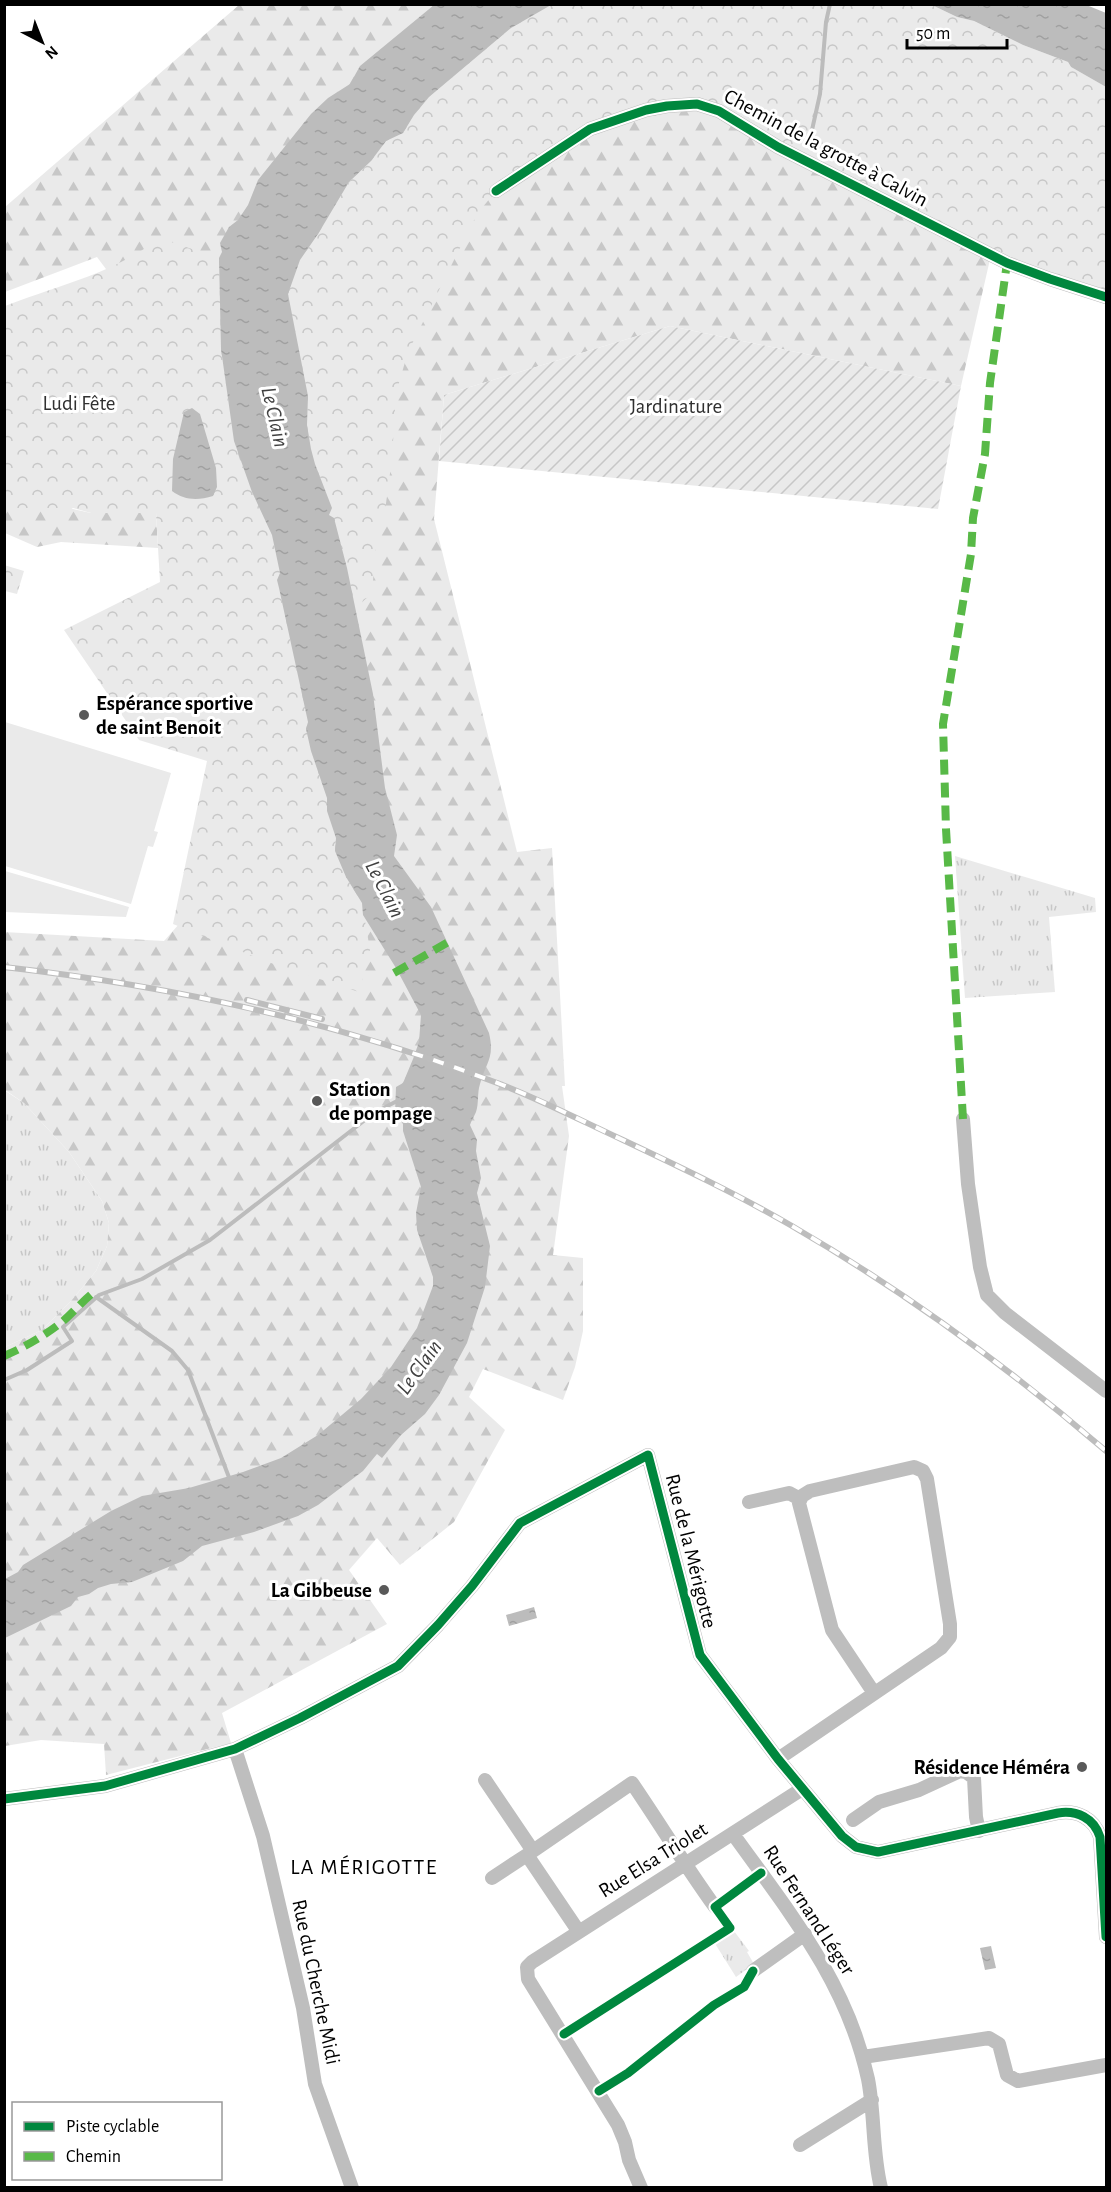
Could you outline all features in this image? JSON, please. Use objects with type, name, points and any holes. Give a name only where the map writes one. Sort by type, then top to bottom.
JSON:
[{"type":"street","name":"Chemin de la grotte à Calvin","points":[[496,191],[590,129],[646,110],[697,104],[719,111],[778,147],[1007,263],[1107,297]]},
{"type":"street","points":[[963,1119],[968,1184],[987,1295],[1005,1313],[1107,1391]]},
{"type":"street","name":"Rue de la Mérigotte","points":[[4,1800],[105,1786],[235,1749],[300,1718],[398,1666],[472,1586],[520,1523],[648,1455],[700,1655],[711,1673],[778,1759],[846,1840],[870,1852],[885,1852],[1065,1812],[1080,1814],[1102,1825],[1101,1847],[1107,1936]]},
{"type":"street","points":[[778,1759],[941,1648],[950,1637],[950,1624],[927,1479],[919,1468],[908,1467],[810,1491],[800,1499],[799,1508],[832,1630],[874,1693]]},
{"type":"street","points":[[749,1502],[789,1493],[800,1499]]},
{"type":"street","name":"Rue du Cherche Midi","points":[[235,1749],[263,1836],[303,2008],[315,2084],[352,2187]]},
{"type":"street","points":[[853,1820],[879,1802],[919,1790],[960,1771],[974,1778],[979,1831]]},
{"type":"street","points":[[485,1780],[579,1932]]},
{"type":"street","points":[[492,1878],[632,1783],[684,1864],[715,1907]]},
{"type":"street","name":"Rue Elsa Triolet","points":[[641,2187],[628,2160],[625,2142],[618,2125],[528,1979],[527,1967],[802,1789]]},
{"type":"street","name":"Rue Fernand Léger","points":[[733,1834],[756,1877],[805,1934],[829,1973],[842,2000],[863,2057],[872,2100],[881,2187]]},
{"type":"street","points":[[753,1971],[805,1934]]},
{"type":"street","points":[[863,2057],[989,2038],[999,2044],[1007,2075],[1018,2081],[1107,2065]]},
{"type":"street","points":[[800,2145],[872,2100]]},
{"type":"green space","points":[[239,5],[835,5],[991,255],[961,386],[670,326],[444,395],[434,519],[517,852],[552,848],[565,1086],[562,1086],[569,1136],[553,1255],[583,1258],[583,1331],[575,1367],[563,1400],[483,1369],[469,1397],[505,1430],[454,1522],[400,1565],[377,1538],[349,1570],[387,1624],[222,1713],[231,1743],[106,1775],[104,1744],[41,1740],[5,1746],[5,1347],[42,1330],[71,1301],[96,1271],[107,1246],[109,1223],[102,1201],[69,1152],[24,1103],[5,1090],[4,932],[164,941],[188,914],[343,949],[158,339],[97,257],[5,292],[5,207]]},
{"type":"green space","points":[[551,5],[932,5],[1068,62],[1071,67],[1106,87],[1106,296],[1050,279],[697,104],[620,118],[496,191],[477,214],[408,352],[396,393],[392,458],[385,511],[377,532],[372,593],[356,608],[334,518],[329,515],[332,508],[311,449],[307,425],[308,396],[288,294],[300,260],[349,182],[371,161],[386,141],[403,133],[429,97],[511,28]]},
{"type":"green space","name":"Ludi Fête","points":[[159,238],[219,258],[221,349],[234,441],[272,535],[280,573],[277,580],[308,722],[306,729],[327,798],[327,811],[336,838],[335,851],[346,877],[362,903],[370,950],[359,992],[268,962],[173,924],[207,761],[139,740],[64,630],[160,582],[156,513],[91,513],[73,508],[5,508],[5,306],[105,270],[124,261]]},
{"type":"green space","name":"Jardinature","points":[[670,326],[961,386],[938,509],[439,461],[444,395]]},
{"type":"green space","points":[[4,457],[73,509],[91,513],[156,513],[158,548],[61,542],[37,547],[5,533]]},
{"type":"green space","points":[[4,565],[24,571],[17,594],[5,591]]},
{"type":"green space","points":[[5,722],[171,773],[154,831],[158,832],[153,847],[148,846],[131,904],[5,866]]},
{"type":"green space","points":[[955,856],[1095,898],[1096,912],[1049,917],[1055,992],[965,998]]},
{"type":"green space","points":[[5,871],[129,907],[126,917],[5,912]]},
{"type":"green space","points":[[4,1090],[24,1103],[69,1152],[102,1201],[109,1223],[107,1246],[96,1271],[71,1301],[42,1330],[5,1347]]},
{"type":"green space","points":[[734,1931],[749,1951],[747,1952],[754,1964],[736,1977],[714,1942]]},
{"type":"water","points":[[1084,4],[1106,13],[1106,87],[1071,67],[1068,62],[932,5]]},
{"type":"water","name":"Le Clain","points":[[434,5],[551,5],[511,28],[429,97],[403,133],[386,141],[371,161],[349,182],[300,260],[288,294],[308,396],[307,425],[311,449],[332,508],[329,515],[334,518],[347,568],[373,694],[385,788],[397,835],[394,856],[431,907],[491,1041],[490,1054],[479,1087],[477,1109],[470,1125],[477,1140],[476,1151],[481,1178],[477,1193],[490,1246],[485,1287],[467,1343],[439,1395],[425,1414],[401,1435],[382,1458],[377,1454],[363,1471],[318,1505],[298,1516],[254,1532],[202,1546],[183,1561],[132,1582],[98,1588],[78,1597],[71,1606],[5,1638],[5,1579],[18,1572],[23,1565],[111,1511],[142,1496],[189,1488],[243,1472],[281,1458],[318,1435],[361,1399],[391,1367],[417,1328],[433,1286],[433,1277],[417,1230],[416,1213],[421,1187],[403,1131],[403,1124],[395,1113],[396,1087],[403,1083],[419,1042],[421,1015],[396,968],[363,915],[362,903],[346,877],[335,851],[336,838],[327,811],[327,798],[306,729],[308,722],[277,580],[280,573],[272,535],[252,492],[234,441],[221,349],[219,258],[222,252],[220,243],[229,227],[238,220],[248,205],[258,180],[311,114],[328,98],[350,84],[360,66]]},
{"type":"water","points":[[192,408],[200,414],[216,468],[217,487],[213,496],[202,499],[186,498],[172,491],[173,459],[184,412]]},
{"type":"water","points":[[534,1607],[537,1618],[509,1626],[506,1615]]},
{"type":"water","points":[[991,1946],[996,1968],[985,1970],[980,1948]]},
{"type":"waterway","points":[[812,130],[820,94],[826,22],[830,4]]},
{"type":"waterway","points":[[4,1380],[27,1370],[72,1341],[63,1327],[99,1295],[142,1279],[210,1240],[374,1113],[399,1100]]},
{"type":"waterway","points":[[96,1297],[172,1351],[188,1370],[230,1480]]},
{"type":"railway","points":[[4,967],[193,996],[318,1025],[440,1062],[531,1097],[729,1192],[834,1251],[954,1331],[1106,1451]]},
{"type":"railway","points":[[247,1000],[322,1019]]},
{"type":"marked path","points":[[963,1119],[946,829],[943,724],[971,554],[973,518],[985,454],[990,383],[1007,263]]},
{"type":"marked path","points":[[394,973],[452,940]]},
{"type":"marked path","points":[[4,1356],[55,1327],[97,1290]]},
{"type":"cycle path","points":[[496,191],[590,129],[646,110],[697,104],[719,111],[778,147],[1007,263],[1106,297]]},
{"type":"cycle path","points":[[4,1799],[105,1786],[235,1749],[300,1718],[398,1666],[472,1586],[520,1523],[648,1455],[700,1655],[778,1759],[842,1836],[856,1847],[878,1852],[1058,1813],[1078,1814],[1094,1825],[1100,1837],[1106,1937]]},
{"type":"cycle path","points":[[564,2034],[730,1928],[715,1907],[761,1873]]},
{"type":"cycle path","points":[[599,2091],[628,2073],[714,2005],[744,1987],[753,1971]]},
{"type":"place","name":"Espérance sportive de saint Benoit","points":[[84,715]]},
{"type":"place","name":"Station de pompage","points":[[317,1101]]},
{"type":"place","name":"La Gibbeuse","points":[[384,1590]]},
{"type":"place","name":"Résidence Héméra","points":[[1082,1767]]},
{"type":"district","name":"LA MÉRIGOTTE","points":[[364,1867]]}]
